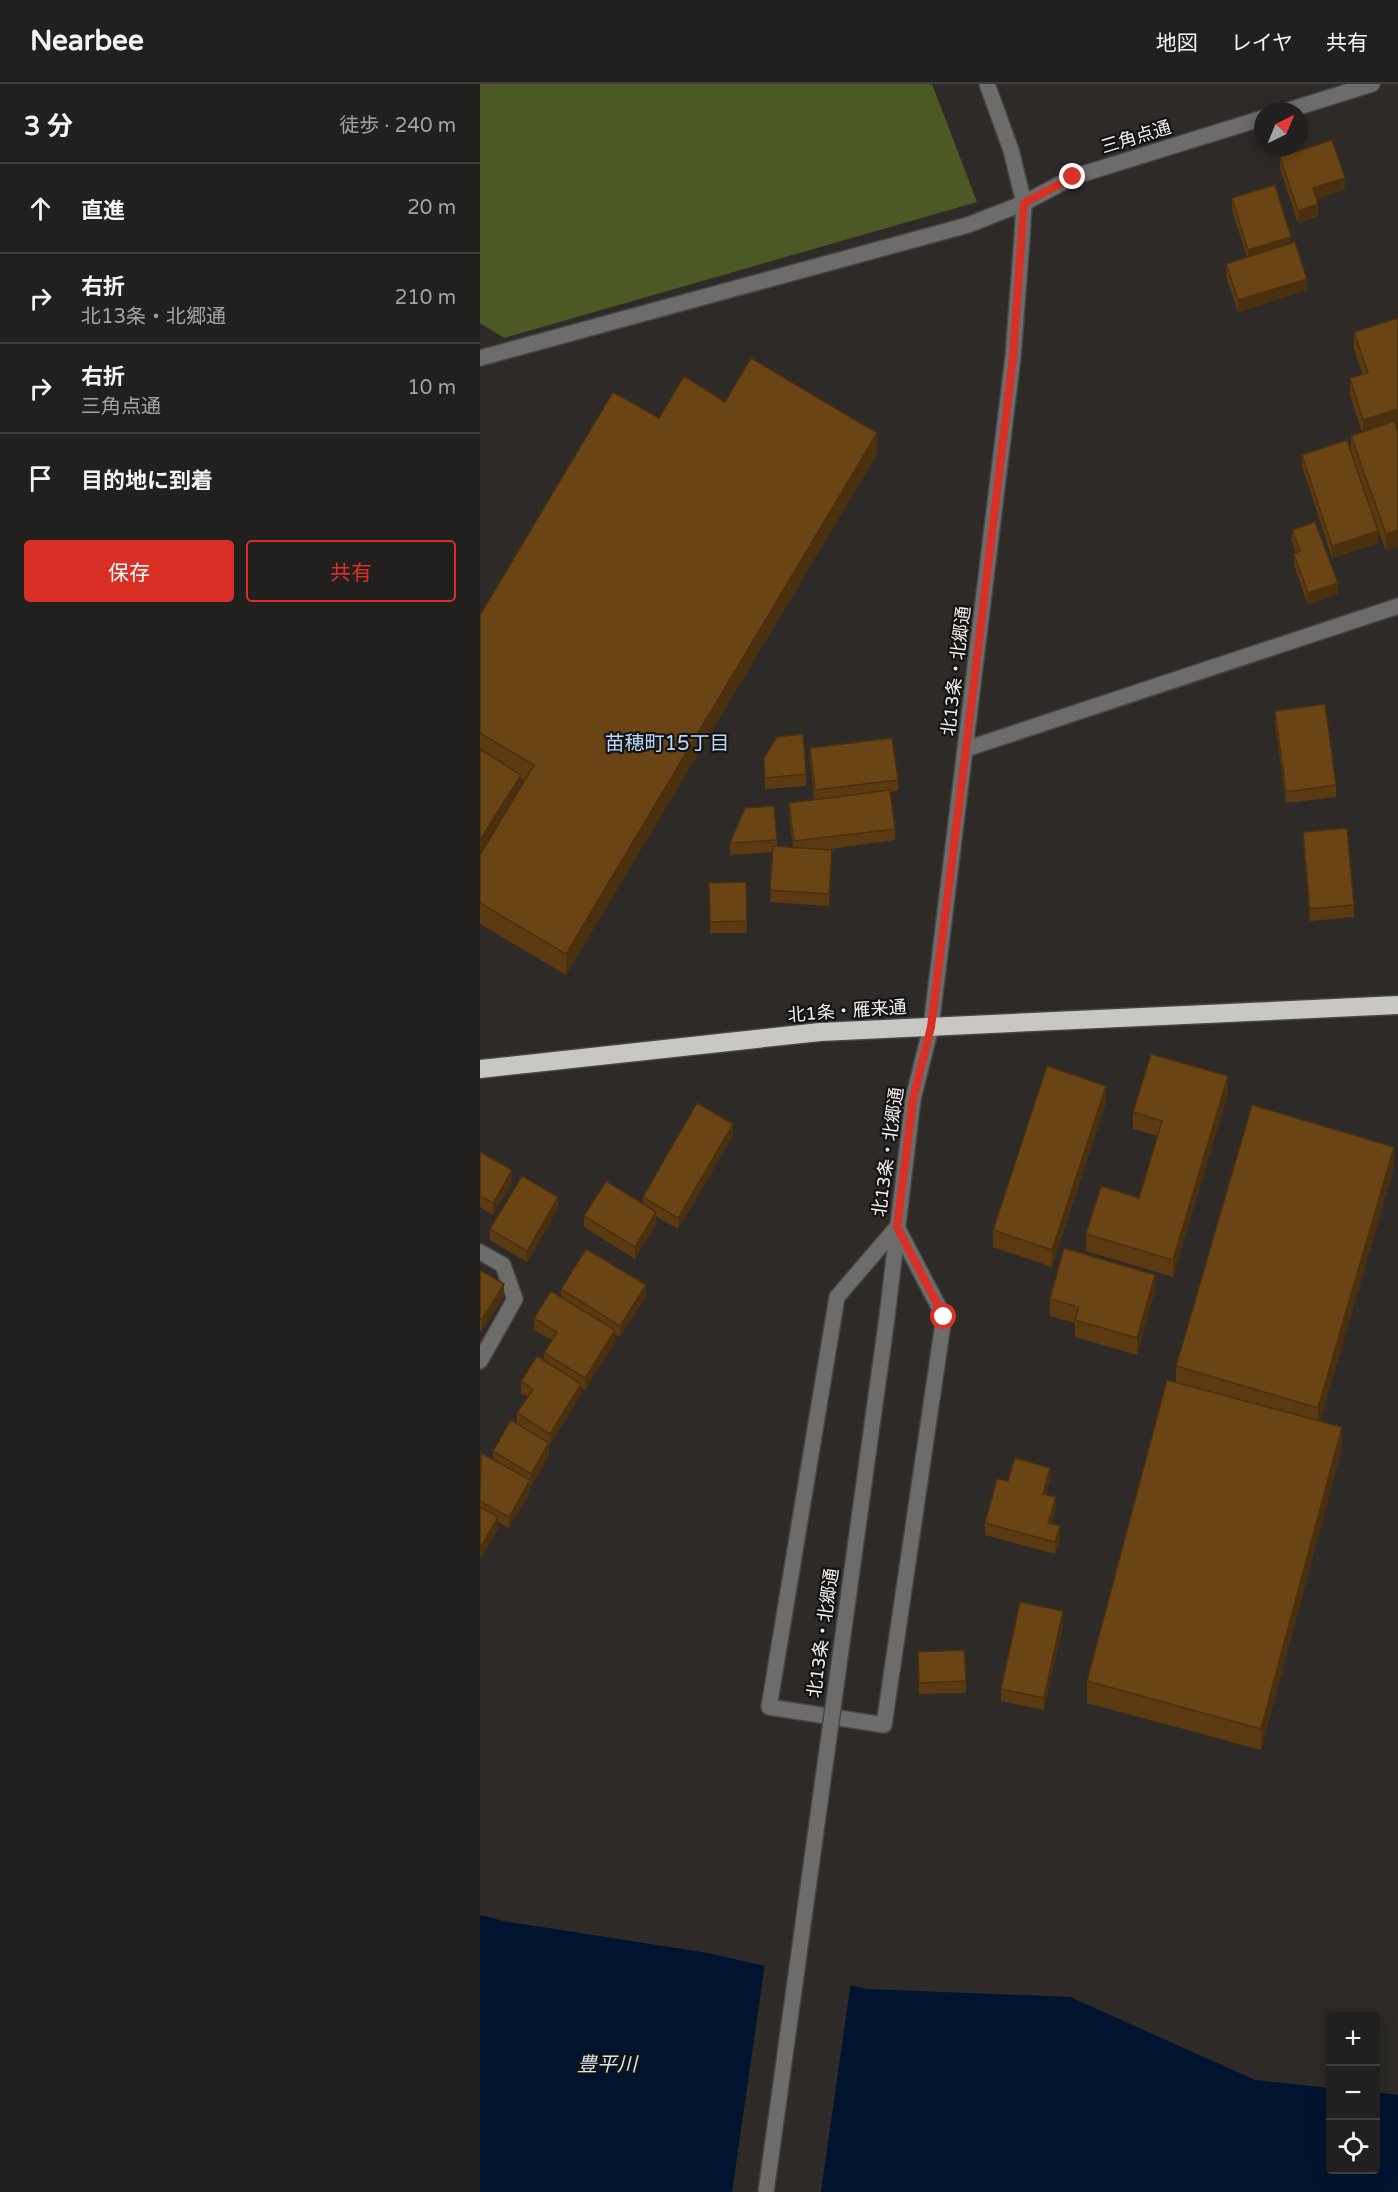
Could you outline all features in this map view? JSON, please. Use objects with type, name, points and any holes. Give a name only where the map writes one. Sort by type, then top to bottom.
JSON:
[{"type":"highway","name":"北1条・雁来通","points":[[480,1069],[820,1032],[1398,1005]]},
{"type":"street","name":"北13条・北郷通","points":[[766,2192],[887,1317],[913,1099],[931,1027],[1013,357],[1024,203],[1011,150],[987,84]]},
{"type":"street","points":[[1308,104],[1372,84]]},
{"type":"street","name":"三角点通","points":[[480,358],[968,225],[1024,203],[1073,177],[1254,121]]},
{"type":"street","points":[[966,749],[1398,606]]},
{"type":"street","points":[[897,1227],[944,1317],[884,1725],[769,1707],[837,1297],[897,1227]]},
{"type":"street","points":[[480,1252],[503,1265],[515,1299],[480,1361]]},
{"type":"green space","points":[[480,84],[932,84],[977,202],[504,338],[480,323]]},
{"type":"water","name":"豊平川","points":[[480,1915],[503,1921],[708,1953],[867,1989],[1070,1997],[1255,2080],[1326,2088],[1326,2174],[1380,2174],[1380,2093],[1398,2095],[1398,2192],[480,2192]]},
{"type":"pier","points":[[765,1963],[851,1982],[821,2192],[732,2192]]},
{"type":"building","points":[[1332,140],[1345,178],[1313,188],[1318,204],[1298,211],[1280,157],[1308,156],[1308,148]]},
{"type":"building","points":[[1275,185],[1291,237],[1248,250],[1232,198]]},
{"type":"building","points":[[1295,242],[1307,279],[1238,300],[1226,264]]},
{"type":"building","points":[[1398,318],[1398,409],[1363,420],[1350,378],[1368,373],[1354,332]]},
{"type":"building","points":[[751,358],[877,433],[566,954],[480,903],[480,855],[534,765],[480,733],[480,615],[613,392],[659,418],[684,376],[725,402]]},
{"type":"building","points":[[1394,421],[1398,432],[1398,530],[1386,534],[1351,436]]},
{"type":"building","points":[[1347,440],[1378,531],[1332,546],[1302,455]]},
{"type":"building","points":[[1315,522],[1338,583],[1308,593],[1294,554],[1300,551],[1292,530]]},
{"type":"building","points":[[1325,704],[1336,785],[1286,792],[1275,711]]},
{"type":"building","points":[[803,734],[806,774],[765,778],[764,758],[777,737]]},
{"type":"building","points":[[892,738],[898,780],[815,790],[810,748]]},
{"type":"building","points":[[480,749],[521,775],[480,840]]},
{"type":"building","points":[[890,790],[895,829],[794,841],[789,803]]},
{"type":"building","points":[[774,806],[777,840],[730,843],[745,808]]},
{"type":"building","points":[[1347,828],[1354,905],[1310,909],[1303,832]]},
{"type":"building","points":[[773,846],[832,850],[829,894],[770,890]]},
{"type":"building","points":[[746,882],[747,921],[710,922],[709,883]]},
{"type":"building","points":[[1151,1054],[1228,1076],[1173,1260],[1086,1234],[1101,1186],[1139,1198],[1162,1121],[1133,1112]]},
{"type":"building","points":[[1047,1066],[1106,1086],[1052,1250],[993,1230]]},
{"type":"building","points":[[697,1103],[733,1124],[678,1218],[643,1197]]},
{"type":"building","points":[[1252,1105],[1394,1147],[1318,1408],[1176,1366]]},
{"type":"building","points":[[480,1152],[512,1170],[493,1203],[480,1196]]},
{"type":"building","points":[[522,1176],[558,1197],[527,1251],[490,1229]]},
{"type":"building","points":[[606,1181],[656,1212],[635,1247],[584,1216]]},
{"type":"building","points":[[1064,1248],[1155,1275],[1137,1338],[1075,1320],[1079,1307],[1050,1299]]},
{"type":"building","points":[[586,1249],[646,1285],[620,1326],[561,1289]]},
{"type":"building","points":[[480,1270],[504,1284],[482,1319],[480,1318]]},
{"type":"building","points":[[551,1291],[615,1330],[585,1378],[544,1353],[557,1332],[534,1318]]},
{"type":"building","points":[[537,1356],[581,1384],[550,1434],[517,1413],[533,1389],[521,1381]]},
{"type":"building","points":[[1167,1380],[1342,1427],[1261,1729],[1087,1681]]},
{"type":"building","points":[[511,1420],[549,1443],[531,1474],[493,1451]]},
{"type":"building","points":[[481,1453],[530,1480],[509,1517],[480,1501]]},
{"type":"building","points":[[1015,1458],[1050,1468],[1043,1494],[1056,1497],[1048,1523],[1060,1526],[1055,1542],[985,1523],[997,1479],[1008,1481]]},
{"type":"building","points":[[480,1507],[498,1517],[480,1548]]},
{"type":"building","points":[[1020,1602],[1063,1611],[1044,1698],[1001,1689]]},
{"type":"building","points":[[964,1650],[966,1681],[919,1683],[918,1652]]},
{"type":"district","name":"苗穂町15丁目","points":[[667,744]]},
{"type":"route","points":[[944,1317],[897,1227],[913,1099],[931,1027],[966,749],[1013,357],[1024,203],[1073,177]]}]
